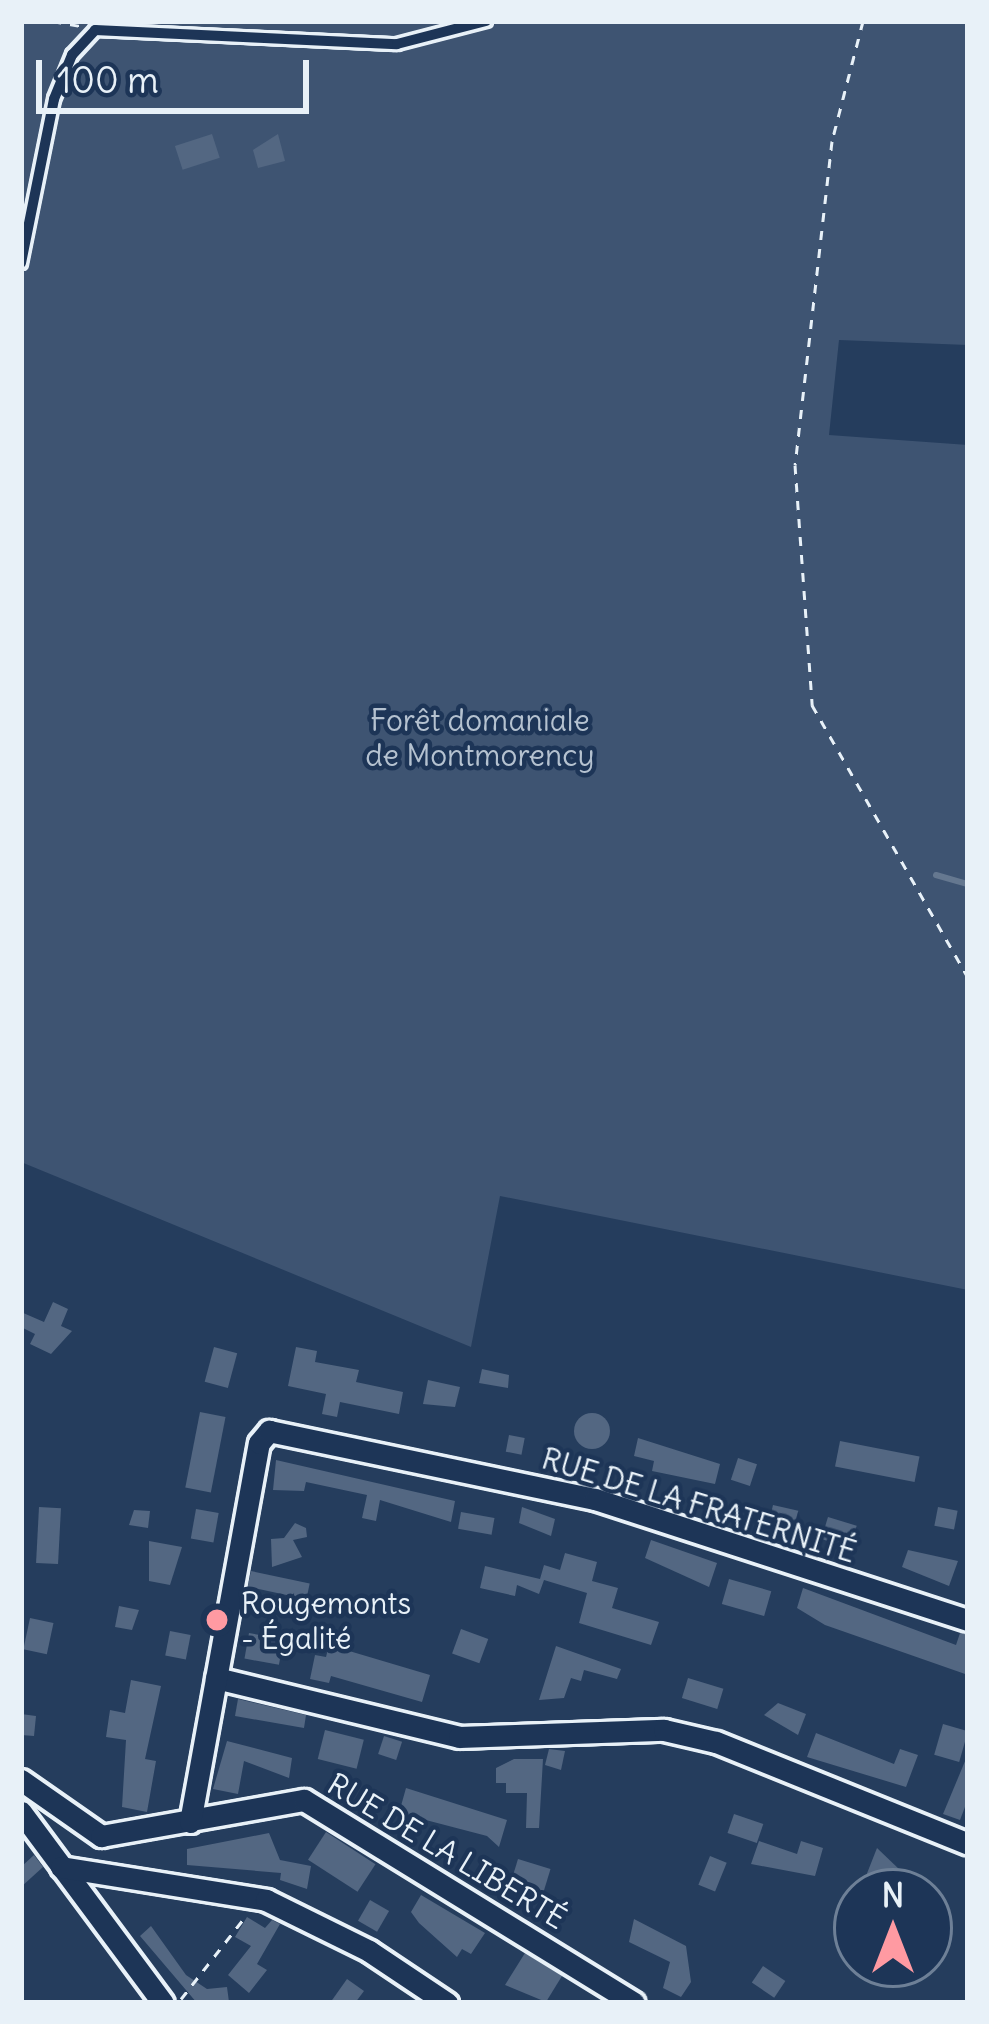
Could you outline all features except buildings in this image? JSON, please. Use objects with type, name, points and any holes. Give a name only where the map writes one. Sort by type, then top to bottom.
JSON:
[{"type":"street","name":"RUE DE LA FRATERNITÉ","points":[[216,1678],[259,1443],[268,1431],[595,1499],[968,1620]]},
{"type":"street","points":[[190,1822],[216,1678],[459,1737],[664,1730],[699,1738],[968,1844]]},
{"type":"street","name":"RUE DE LA LIBERTÉ","points":[[21,1780],[101,1836],[304,1800],[634,2003]]},
{"type":"street","points":[[21,1813],[163,2003]]},
{"type":"street","points":[[62,1867],[252,1898],[321,1924],[446,2003]]},
{"type":"lane","points":[[21,262],[58,86],[83,37],[95,30],[397,44],[486,21]]},
{"type":"path","points":[[52,21],[95,30]]},
{"type":"path","points":[[862,21],[832,141],[795,465],[812,705],[968,977]]},
{"type":"path","points":[[177,2003],[223,1951],[252,1898]]},
{"type":"green space","name":"Forêt domaniale de Montmorency","points":[[21,21],[968,21],[968,345],[839,340],[829,435],[968,445],[968,1290],[500,1196],[471,1347],[21,1162]]},
{"type":"waterway","points":[[936,875],[968,884]]},
{"type":"place","name":"Rougemonts - Égalité","points":[[217,1620]]}]
